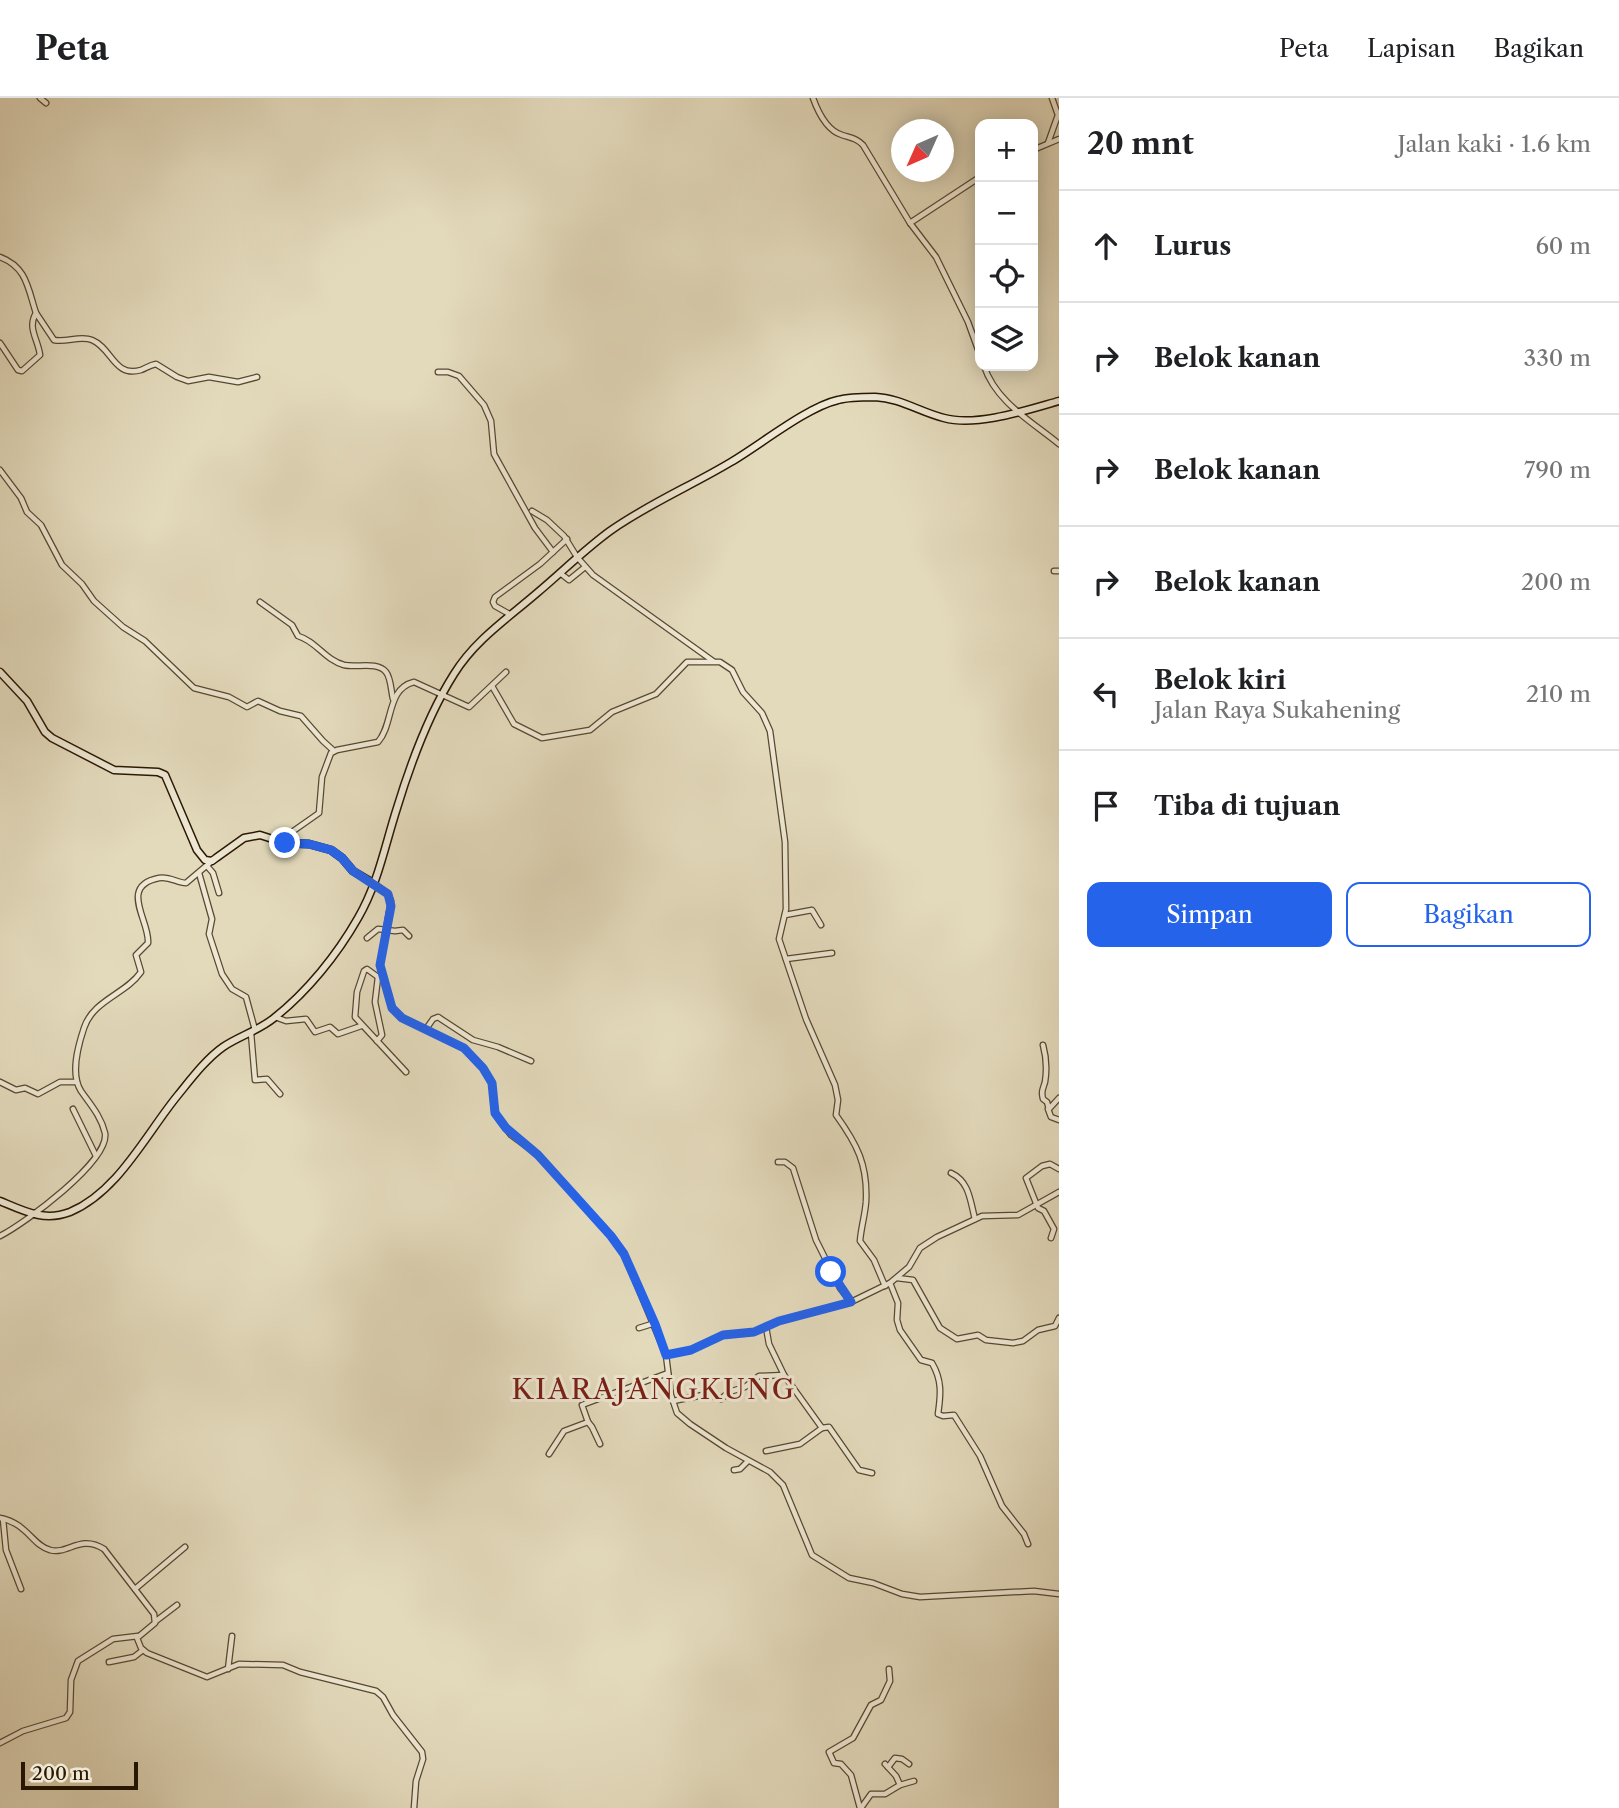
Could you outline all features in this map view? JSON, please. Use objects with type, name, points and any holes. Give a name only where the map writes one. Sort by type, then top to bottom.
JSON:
[{"type":"main road","points":[[0,1201],[33,1215],[48,1217],[69,1212],[85,1204],[120,1171],[178,1094],[219,1049],[253,1032],[275,1017],[308,986],[338,950],[360,916],[375,884],[408,771],[425,730],[454,674],[472,649],[577,557],[624,522],[731,462],[816,409],[838,400],[876,397],[905,402],[942,417],[968,421],[1059,401]]},
{"type":"main road","points":[[0,673],[27,701],[46,733],[52,738],[114,770],[158,772],[165,775],[200,855],[209,863],[251,835],[260,835],[278,841],[309,844],[331,850],[353,871],[375,884]]},
{"type":"street","points":[[40,98],[46,103]]},
{"type":"street","points":[[813,98],[821,117],[836,132],[854,138],[863,145],[910,223],[941,265],[975,341]]},
{"type":"street","points":[[1048,142],[1058,116],[1052,98]]},
{"type":"street","points":[[1038,147],[1059,139]]},
{"type":"street","points":[[910,223],[975,180]]},
{"type":"street","points":[[0,257],[22,271],[36,313],[54,341],[89,338],[105,347],[112,362],[120,368],[140,370],[156,364],[177,377],[188,380],[209,377],[238,382],[257,377]]},
{"type":"street","points":[[0,343],[19,370],[23,370],[40,355],[32,327],[36,313]]},
{"type":"street","points":[[986,371],[991,384],[1006,402],[1059,444]]},
{"type":"street","points":[[438,373],[448,372],[459,376],[484,405],[491,421],[495,455],[528,515],[553,552]]},
{"type":"street","points":[[0,470],[21,498],[27,512],[41,525],[62,565],[83,585],[89,596],[107,614],[145,641],[194,688],[229,697],[247,707],[258,701],[280,712],[298,714],[307,720],[334,751]]},
{"type":"street","points":[[532,511],[547,520],[567,539],[577,557],[594,576],[713,662]]},
{"type":"street","points":[[511,615],[495,606],[493,600],[567,539]]},
{"type":"street","points":[[560,573],[569,580],[585,567]]},
{"type":"street","points":[[260,602],[292,625],[298,635],[306,638],[332,660],[346,665],[380,667],[388,676],[393,700],[388,726],[378,743],[330,754],[322,777],[319,813],[278,841]]},
{"type":"street","points":[[492,686],[515,725],[540,738],[590,730],[612,712],[654,695],[685,662],[722,663],[732,670],[743,692],[762,713],[770,731],[785,842],[785,915],[779,939],[806,1018],[835,1085],[838,1100],[836,1115],[853,1139],[862,1159],[866,1202],[860,1241],[898,1303],[897,1320],[900,1330],[921,1360],[932,1363],[940,1377],[939,1415],[954,1415],[980,1456],[1002,1506],[1024,1534],[1028,1544]]},
{"type":"street","points":[[393,700],[406,685],[413,682],[468,707],[506,672]]},
{"type":"street","points":[[0,1236],[33,1215],[76,1180],[96,1156],[105,1140],[94,1107],[77,1082],[77,1055],[86,1023],[102,1003],[132,982],[141,972],[136,955],[148,943],[149,938],[139,909],[139,891],[147,883],[168,878],[184,884],[209,863],[219,893]]},
{"type":"street","points":[[199,873],[212,919],[209,934],[211,946],[222,975],[232,989],[246,998],[253,1032],[255,1080],[267,1079],[280,1094]]},
{"type":"street","points":[[375,884],[388,894],[391,901],[375,1002],[382,1035],[377,1041]]},
{"type":"street","points":[[785,915],[812,910],[821,925]]},
{"type":"street","points":[[367,939],[375,930],[386,929],[403,930],[410,936]]},
{"type":"street","points":[[786,959],[832,953]]},
{"type":"street","points":[[406,1072],[355,1017],[357,992],[367,970],[380,976],[395,1013],[471,1053],[492,1083],[494,1108],[511,1135],[538,1155],[611,1236],[624,1254],[655,1324],[666,1355],[677,1413],[748,1461],[770,1472],[783,1485],[812,1555],[849,1578],[907,1595],[920,1597],[1034,1591],[1059,1594]]},
{"type":"street","points":[[275,1017],[279,1021],[306,1019],[314,1031],[330,1027],[337,1034],[362,1026]]},
{"type":"street","points":[[426,1029],[433,1019],[438,1017],[473,1040],[531,1061]]},
{"type":"street","points":[[1043,1045],[1043,1100],[1048,1102],[1051,1117],[1059,1119]]},
{"type":"street","points":[[0,1083],[16,1090],[24,1087],[38,1094],[61,1082],[77,1082]]},
{"type":"street","points":[[1048,1109],[1055,1105],[1059,1098]]},
{"type":"street","points":[[72,1109],[96,1156]]},
{"type":"street","points":[[778,1162],[785,1162],[793,1168],[816,1240],[840,1287],[851,1302]]},
{"type":"street","points":[[1059,1169],[1050,1164],[1045,1165],[1026,1178],[1037,1205],[1044,1211],[1059,1236]]},
{"type":"street","points":[[951,1173],[961,1178],[965,1184],[975,1219]]},
{"type":"street","points":[[666,1355],[691,1350],[723,1335],[749,1334],[779,1321],[851,1302],[896,1278],[912,1263],[921,1247],[975,1219],[988,1215],[1018,1215],[1059,1192]]},
{"type":"street","points":[[1051,1238],[1054,1229]]},
{"type":"street","points":[[896,1278],[914,1282],[940,1328],[957,1339],[978,1335],[986,1340],[1019,1342],[1038,1330],[1055,1326],[1059,1318]]},
{"type":"street","points":[[639,1328],[655,1324]]},
{"type":"street","points":[[766,1327],[769,1343],[784,1375],[822,1428]]},
{"type":"street","points":[[600,1444],[582,1405],[668,1373]]},
{"type":"street","points":[[673,1401],[708,1394],[722,1399],[729,1392],[745,1387],[760,1376],[784,1375]]},
{"type":"street","points":[[549,1454],[562,1433],[588,1423]]},
{"type":"street","points":[[766,1451],[800,1444],[822,1428],[831,1428],[861,1472],[872,1473]]},
{"type":"street","points":[[734,1470],[740,1469],[748,1461]]},
{"type":"street","points":[[21,1589],[6,1550],[1,1518],[16,1522],[50,1550],[82,1543],[100,1547],[152,1611],[156,1621]]},
{"type":"street","points":[[135,1590],[185,1547]]},
{"type":"street","points":[[0,1743],[23,1731],[66,1718],[70,1712],[71,1680],[78,1661],[113,1639],[138,1636],[177,1605]]},
{"type":"street","points":[[138,1636],[143,1650],[202,1676],[211,1676],[242,1664],[284,1665],[300,1672],[379,1693],[423,1755],[416,1781],[414,1808]]},
{"type":"street","points":[[228,1670],[232,1636]]},
{"type":"street","points":[[110,1662],[134,1657],[143,1650]]},
{"type":"street","points":[[889,1669],[890,1681],[881,1700],[871,1704],[853,1738],[828,1752],[834,1763],[841,1763],[851,1775],[860,1808],[863,1808],[869,1795],[885,1794],[914,1781]]},
{"type":"street","points":[[900,1785],[887,1765],[895,1758],[909,1764]]},
{"type":"district","name":"KIARAJANGKUNG","points":[[654,1389]]},
{"type":"route","points":[[285,843],[309,844],[331,850],[353,871],[388,894],[391,906],[380,965],[395,1013],[464,1048],[483,1068],[492,1083],[494,1108],[498,1118],[514,1137],[538,1155],[624,1254],[666,1355],[691,1350],[723,1335],[749,1334],[779,1321],[851,1302],[831,1272]]}]
